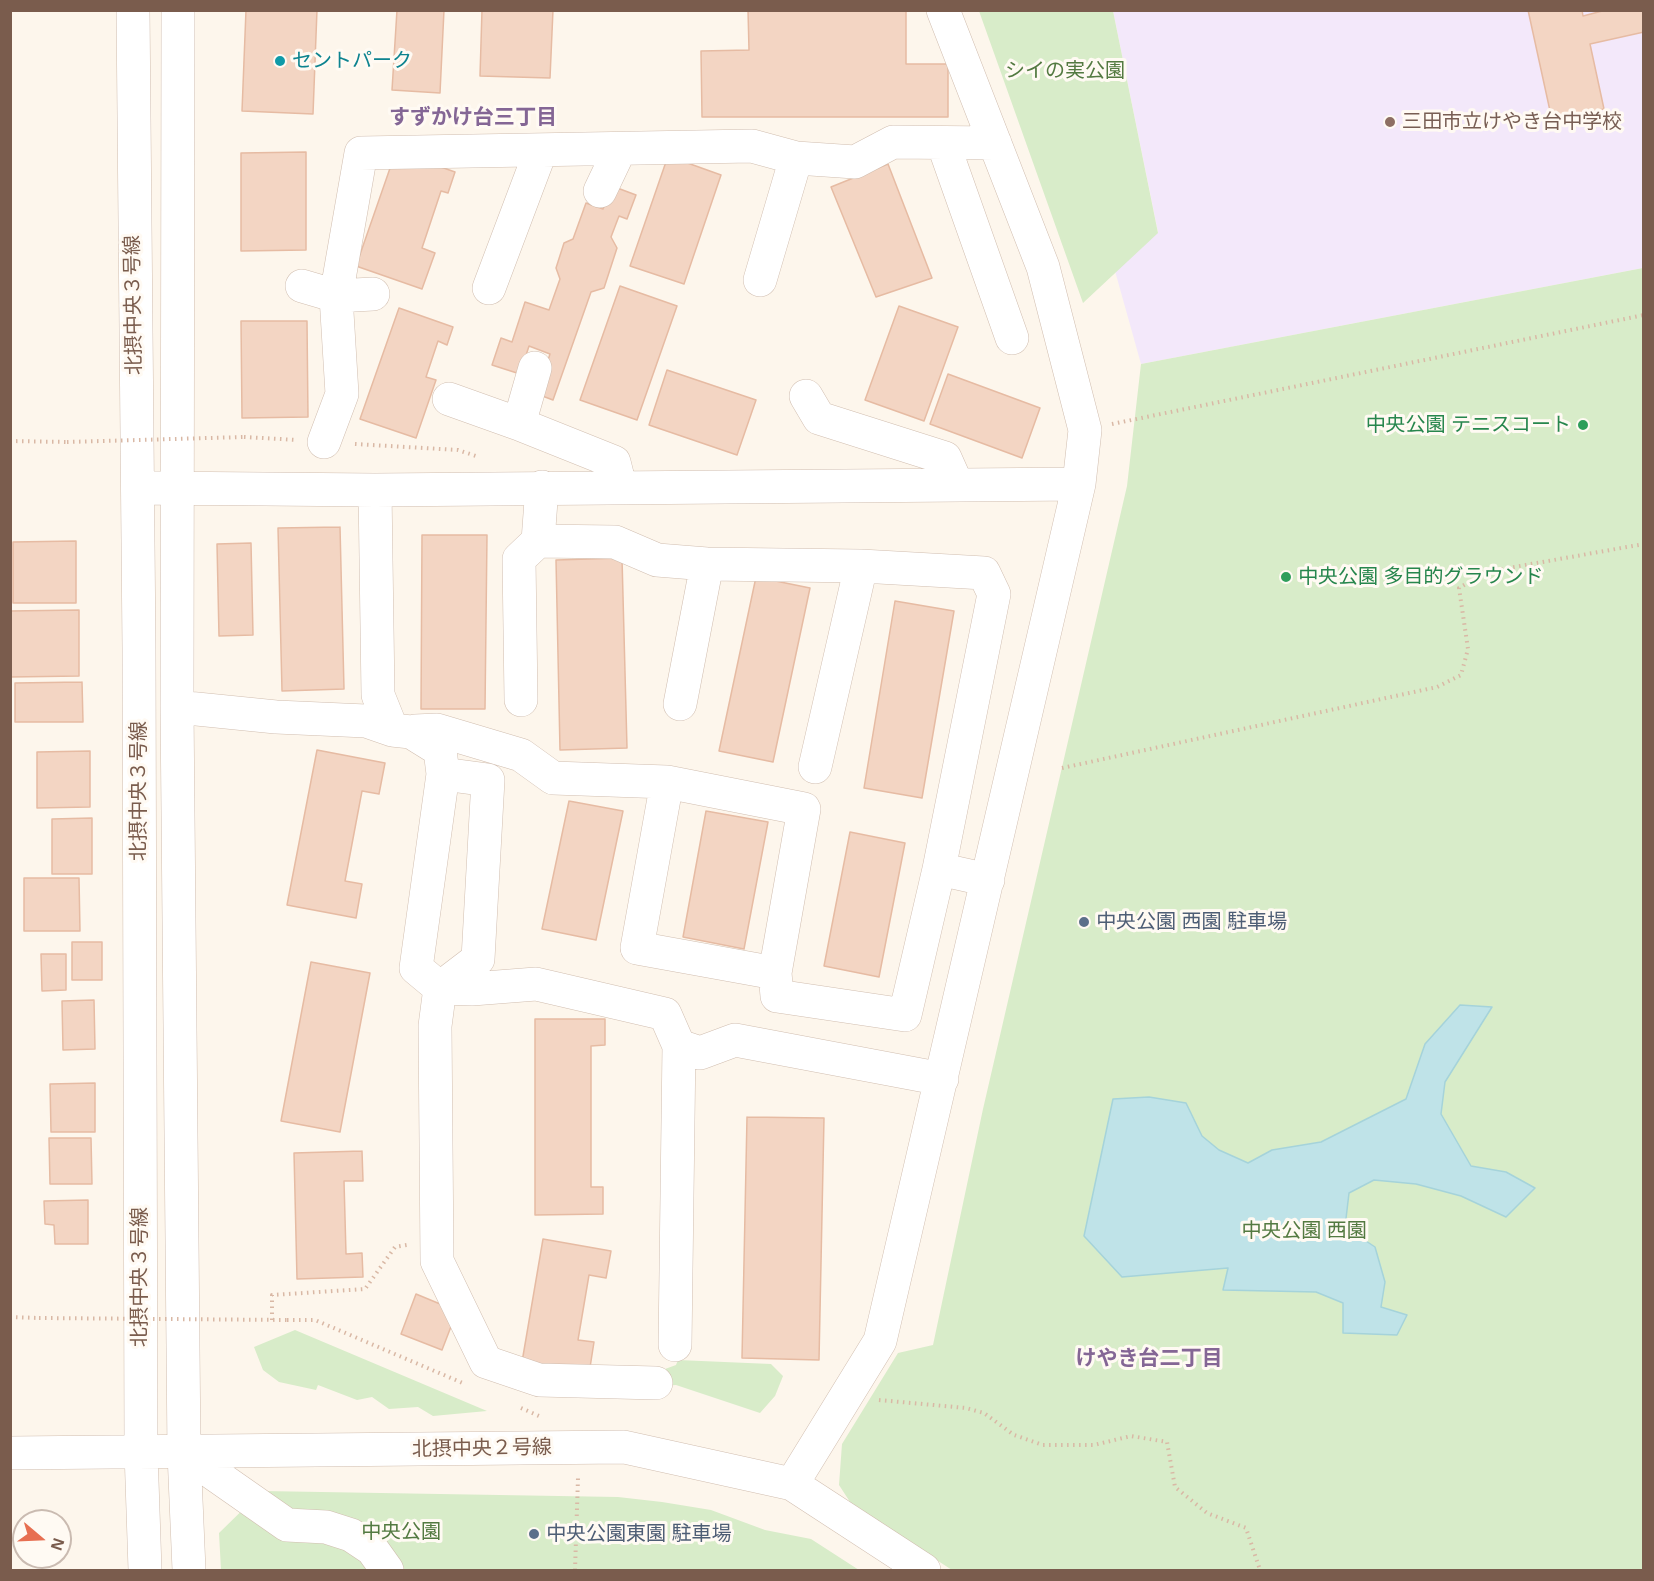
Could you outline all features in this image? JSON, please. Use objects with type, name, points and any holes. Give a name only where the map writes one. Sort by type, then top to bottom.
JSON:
[{"type":"street","name":"北摂中央３号線","points":[[133,10],[141,1451],[145,1570]]},
{"type":"street","name":"北摂中央３号線","points":[[178,10],[177,707],[184,1453],[189,1570]]},
{"type":"street","points":[[792,1484],[880,1341],[1079,484],[1085,430],[1042,267],[943,10]]},
{"type":"street","points":[[324,442],[342,394],[336,296],[361,153],[752,146],[796,158],[855,162],[893,142],[995,143]]},
{"type":"street","points":[[943,143],[1012,338]]},
{"type":"street","points":[[600,191],[620,148]]},
{"type":"street","points":[[489,288],[541,150]]},
{"type":"street","points":[[760,280],[796,158]]},
{"type":"street","points":[[302,286],[336,296],[373,294]]},
{"type":"street","points":[[519,424],[535,368]]},
{"type":"street","points":[[806,396],[819,418],[945,458],[957,485]]},
{"type":"street","points":[[449,399],[614,462],[620,486]]},
{"type":"street","points":[[136,488],[375,490],[620,486],[1079,484]]},
{"type":"street","points":[[521,700],[519,560],[538,541],[542,487]]},
{"type":"street","points":[[375,490],[378,695],[401,731]]},
{"type":"street","points":[[401,731],[437,730],[521,755],[553,778],[667,783],[804,809],[775,973],[777,996],[905,1015],[939,869],[994,594],[984,573],[861,566],[707,564],[657,560],[615,542],[538,541]]},
{"type":"street","points":[[680,704],[707,564]]},
{"type":"street","points":[[815,767],[861,566]]},
{"type":"street","points":[[177,707],[276,717],[366,721],[401,731],[440,750],[442,774],[416,968],[441,988],[472,989],[536,984],[665,1014],[679,1046],[675,1345]]},
{"type":"street","points":[[442,774],[488,780],[478,959],[441,988],[435,1026],[437,1261],[486,1362],[539,1380],[656,1383]]},
{"type":"street","points":[[667,783],[637,948],[775,973]]},
{"type":"street","points":[[939,869],[988,880]]},
{"type":"street","points":[[679,1046],[700,1053],[735,1040],[942,1079]]},
{"type":"street","name":"北摂中央２号線","points":[[10,1453],[624,1447],[792,1484],[924,1570]]},
{"type":"street","points":[[184,1453],[287,1525],[326,1527],[351,1535],[372,1549],[387,1570]]},
{"type":"path","points":[[1085,430],[1644,315]]},
{"type":"path","points":[[10,441],[67,442],[244,437],[458,450],[490,461]]},
{"type":"path","points":[[1062,768],[1437,687],[1461,675],[1468,649],[1460,588],[1486,572],[1644,544]]},
{"type":"path","points":[[272,1320],[272,1295],[365,1289],[395,1247],[437,1241]]},
{"type":"path","points":[[10,1317],[315,1320],[468,1386]]},
{"type":"path","points":[[845,1399],[944,1404],[966,1408],[984,1413],[1014,1435],[1043,1445],[1094,1445],[1131,1436],[1167,1442],[1175,1486],[1207,1513],[1246,1528],[1260,1570]]},
{"type":"path","points":[[512,1404],[545,1419]]},
{"type":"path","points":[[575,1570],[579,1447]]},
{"type":"shaded area","name":"三田市立けやき台中学校","points":[[1113,11],[1643,11],[1643,268],[1141,364],[1115,271],[1158,232]]},
{"type":"green space","name":"シイの実公園","points":[[979,11],[1113,11],[1158,233],[1083,303]]},
{"type":"green space","name":"中央公園 西園","points":[[1643,268],[1643,1570],[952,1570],[852,1505],[839,1485],[842,1444],[898,1353],[933,1345],[983,1109],[1127,486],[1141,364]]},
{"type":"green space","points":[[295,1330],[487,1411],[433,1416],[418,1407],[389,1409],[372,1397],[357,1400],[318,1385],[316,1390],[279,1382],[263,1370],[254,1347]]},
{"type":"green space","points":[[678,1360],[771,1364],[783,1376],[775,1396],[760,1413],[676,1385],[663,1386],[665,1369],[676,1365]]},
{"type":"green space","name":"中央公園","points":[[262,1491],[618,1497],[662,1502],[711,1510],[765,1530],[811,1539],[859,1570],[221,1570],[219,1533]]},
{"type":"water","points":[[1460,1005],[1492,1007],[1445,1082],[1441,1114],[1471,1166],[1506,1172],[1535,1188],[1506,1217],[1461,1196],[1416,1184],[1374,1180],[1349,1193],[1345,1227],[1375,1247],[1385,1282],[1381,1307],[1407,1315],[1397,1335],[1343,1333],[1343,1303],[1316,1292],[1223,1290],[1228,1268],[1122,1277],[1084,1236],[1113,1099],[1149,1097],[1186,1103],[1202,1136],[1219,1150],[1248,1163],[1272,1150],[1321,1142],[1406,1099],[1425,1044]]},
{"type":"building","name":"セントパーク","points":[[246,10],[317,10],[313,114],[242,111]]},
{"type":"building","points":[[397,10],[444,10],[440,93],[392,90]]},
{"type":"building","points":[[482,10],[553,10],[550,78],[480,76]]},
{"type":"building","points":[[748,10],[906,10],[906,64],[948,64],[948,117],[702,117],[701,51],[749,50]]},
{"type":"building","points":[[1528,10],[1582,10],[1583,16],[1606,10],[1644,10],[1644,32],[1590,44],[1604,109],[1552,120]]},
{"type":"building","points":[[396,151],[455,172],[448,193],[441,191],[422,248],[435,253],[422,289],[356,266]]},
{"type":"building","points":[[306,152],[306,250],[241,251],[241,153]]},
{"type":"building","points":[[668,156],[721,175],[684,284],[630,266]]},
{"type":"building","points":[[888,164],[932,278],[876,297],[831,187]]},
{"type":"building","points":[[612,186],[636,195],[627,219],[619,216],[611,237],[617,248],[604,288],[591,292],[553,400],[537,394],[550,354],[529,346],[520,374],[492,365],[501,338],[512,342],[525,302],[549,310],[560,279],[556,268],[564,243],[573,239],[586,203],[603,209]]},
{"type":"building","points":[[620,286],[677,306],[637,420],[580,400]]},
{"type":"building","points":[[899,306],[958,327],[924,421],[865,400]]},
{"type":"building","points":[[399,308],[453,327],[447,345],[438,341],[426,377],[436,380],[416,438],[360,419]]},
{"type":"building","points":[[241,321],[307,321],[308,417],[242,418]]},
{"type":"building","points":[[667,370],[756,400],[737,455],[649,425]]},
{"type":"building","points":[[948,374],[1040,408],[1022,458],[930,424]]},
{"type":"building","points":[[340,527],[344,689],[282,691],[278,528]]},
{"type":"building","points":[[422,535],[487,535],[485,709],[421,709]]},
{"type":"building","points":[[76,541],[76,603],[13,603],[13,542]]},
{"type":"building","points":[[251,543],[253,635],[219,636],[217,544]]},
{"type":"building","points":[[622,558],[627,748],[560,750],[556,560]]},
{"type":"building","points":[[756,577],[810,588],[773,762],[719,751]]},
{"type":"building","points":[[895,601],[954,611],[922,798],[864,788]]},
{"type":"building","points":[[79,610],[79,676],[10,677],[10,611]]},
{"type":"building","points":[[82,682],[83,722],[15,722],[15,683]]},
{"type":"building","points":[[317,750],[385,763],[379,794],[362,791],[345,881],[362,884],[356,918],[287,905]]},
{"type":"building","points":[[90,751],[90,807],[37,808],[37,752]]},
{"type":"building","points":[[569,801],[623,811],[596,940],[542,929]]},
{"type":"building","points":[[706,811],[768,822],[744,949],[683,937]]},
{"type":"building","points":[[92,818],[92,874],[52,874],[52,819]]},
{"type":"building","points":[[850,832],[905,843],[879,977],[824,966]]},
{"type":"building","points":[[24,878],[79,878],[80,931],[24,931]]},
{"type":"building","points":[[72,942],[102,942],[102,980],[72,980]]},
{"type":"building","points":[[41,954],[66,954],[66,990],[42,991]]},
{"type":"building","points":[[311,962],[370,973],[340,1132],[281,1121]]},
{"type":"building","points":[[94,1000],[95,1049],[63,1050],[62,1001]]},
{"type":"building","points":[[535,1019],[605,1019],[605,1045],[591,1046],[591,1187],[603,1187],[603,1214],[535,1215]]},
{"type":"building","points":[[95,1083],[95,1132],[51,1132],[50,1084]]},
{"type":"building","points":[[747,1117],[824,1118],[819,1360],[742,1358]]},
{"type":"building","points":[[49,1138],[91,1138],[92,1184],[50,1184]]},
{"type":"building","points":[[362,1151],[363,1181],[344,1181],[346,1254],[362,1253],[363,1277],[297,1279],[294,1153]]},
{"type":"building","points":[[88,1200],[88,1244],[55,1244],[54,1225],[45,1224],[44,1201]]},
{"type":"building","points":[[543,1239],[611,1251],[606,1278],[589,1275],[578,1340],[594,1342],[589,1374],[522,1362]]},
{"type":"building","points":[[416,1294],[457,1311],[442,1350],[401,1334]]},
{"type":"place","name":"セントパーク","points":[[280,61]]},
{"type":"place","name":"三田市立けやき台中学校","points":[[1390,122]]},
{"type":"place","name":"中央公園 テニスコート","points":[[1583,425]]},
{"type":"place","name":"中央公園 多目的グラウンド","points":[[1286,577]]},
{"type":"place","name":"中央公園 西園 駐車場","points":[[1084,922]]},
{"type":"place","name":"中央公園東園 駐車場","points":[[534,1534]]},
{"type":"district","name":"すずかけ台三丁目","points":[[473,118]]},
{"type":"district","name":"けやき台二丁目","points":[[1149,1359]]}]
